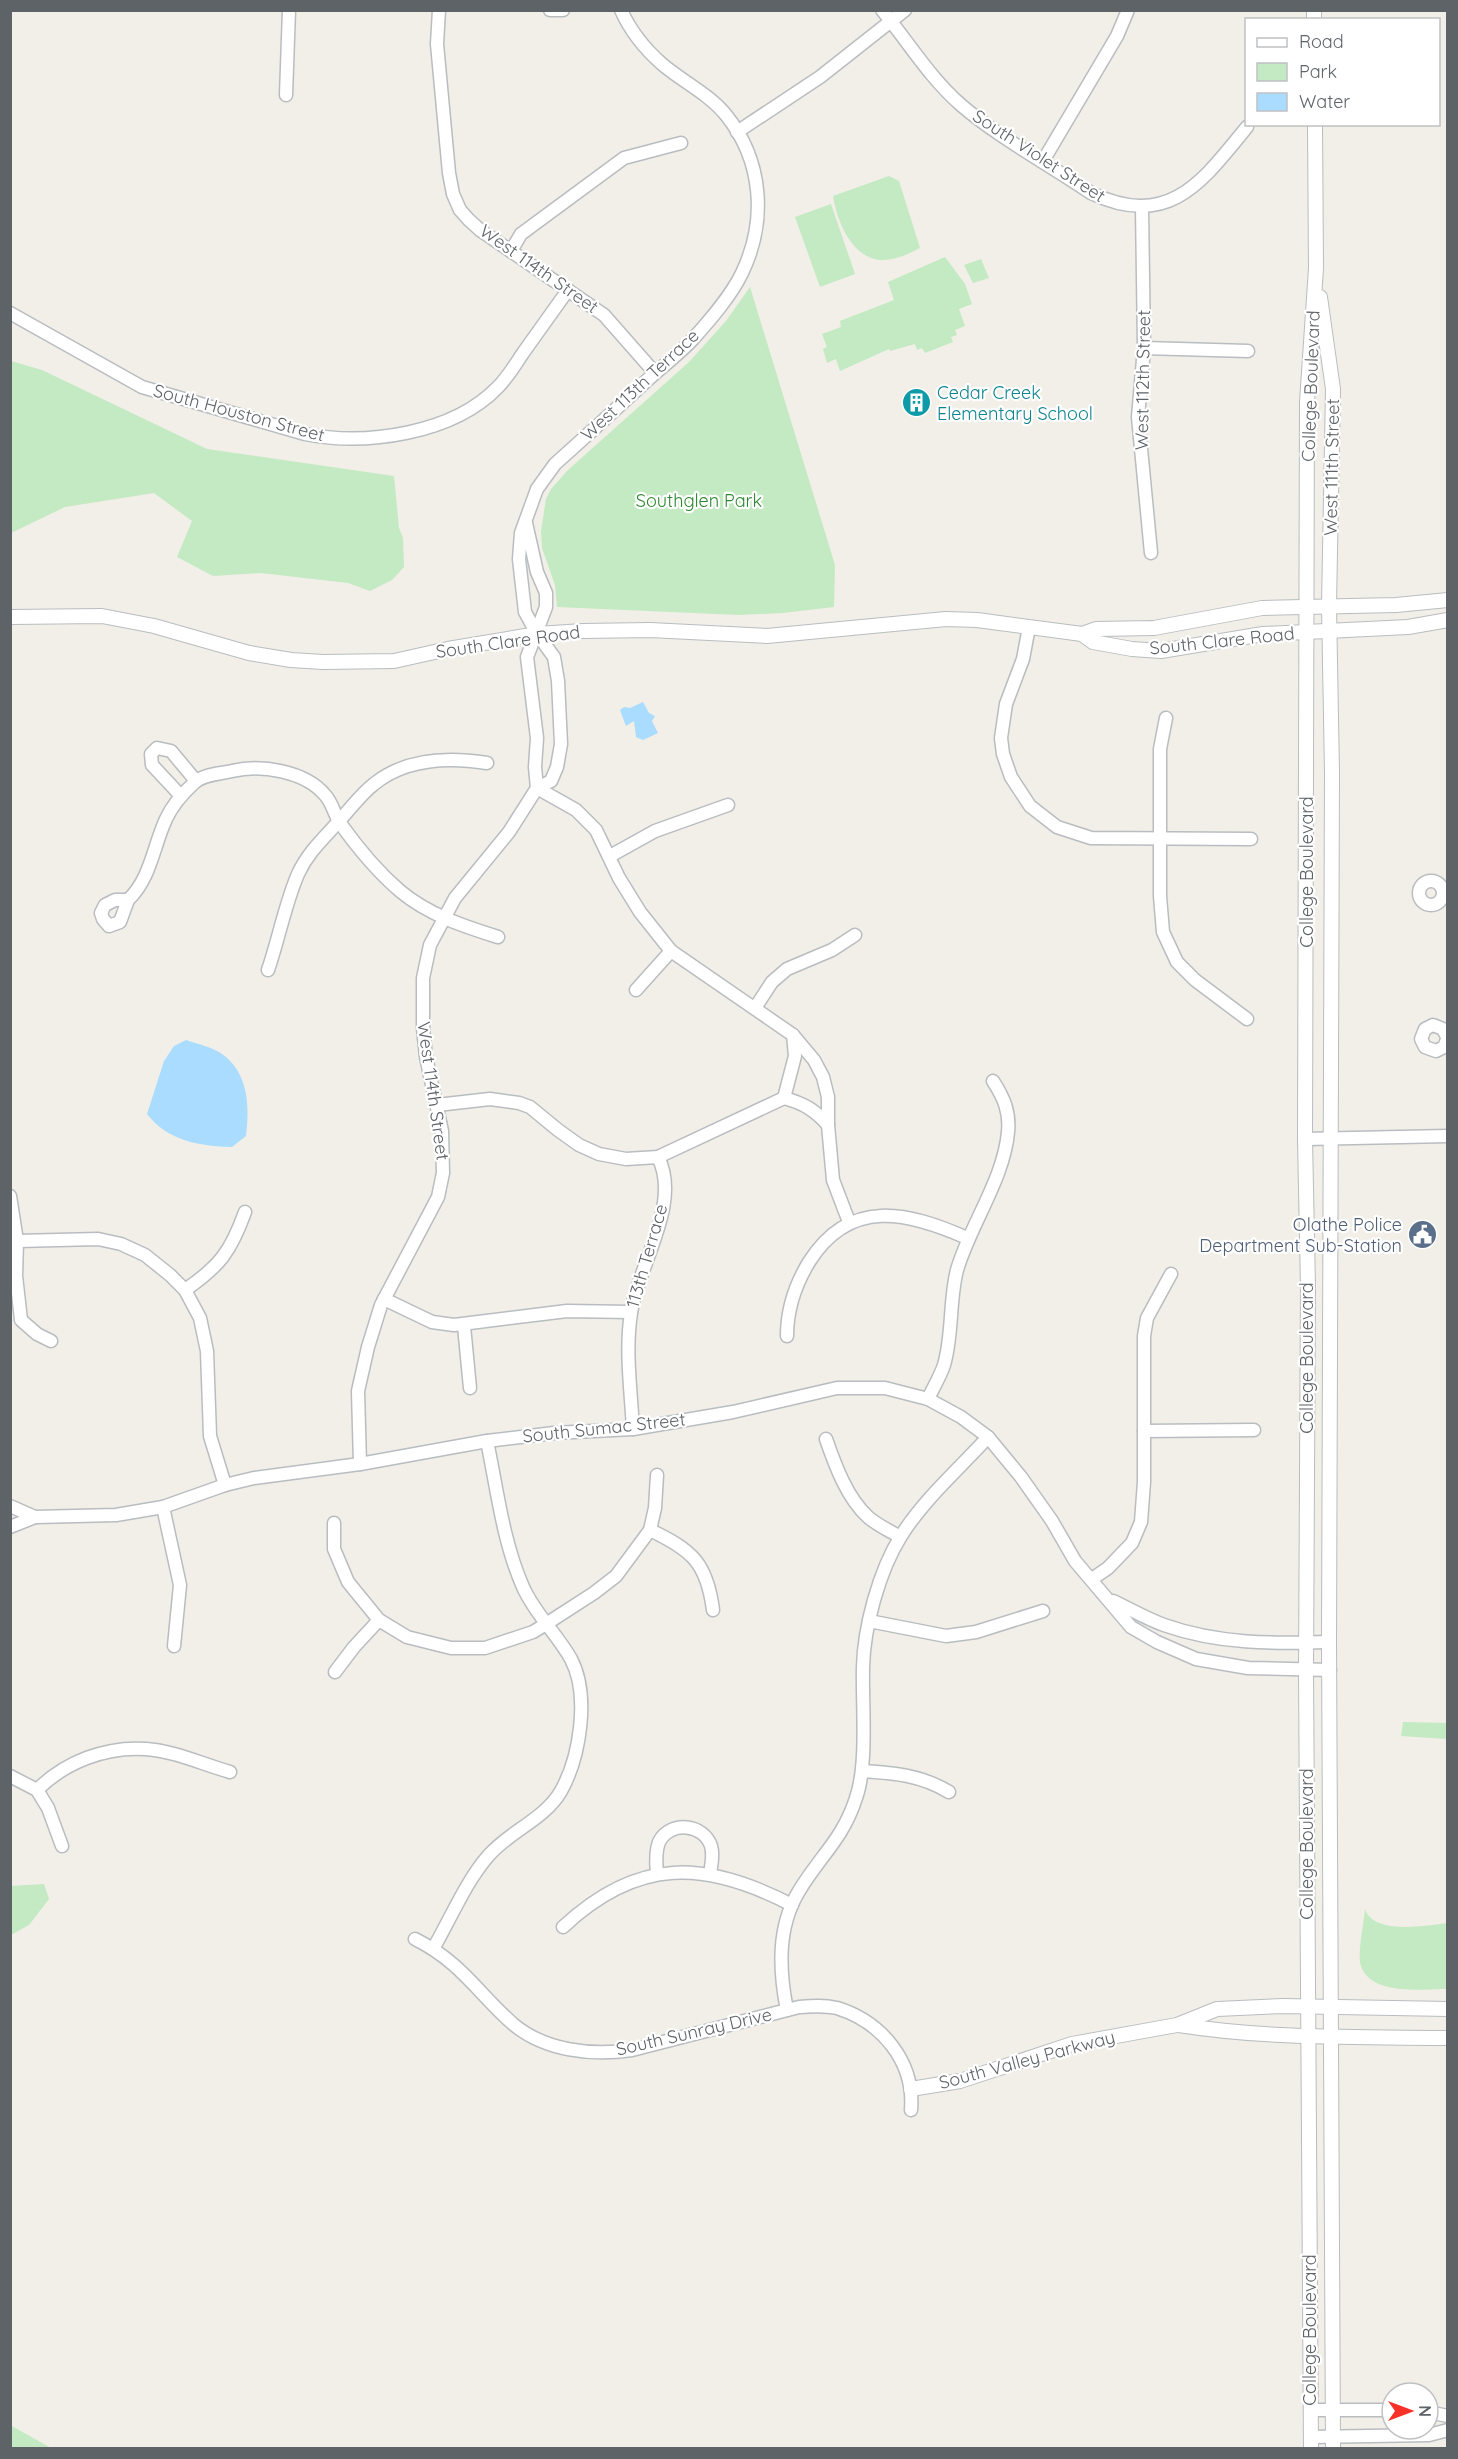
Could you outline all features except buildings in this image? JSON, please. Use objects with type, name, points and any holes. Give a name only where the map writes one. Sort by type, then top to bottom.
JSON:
[{"type":"street","points":[[286,96],[289,10]]},
{"type":"street","name":"West 114th Street","points":[[439,10],[437,44],[453,194],[460,210],[469,220],[511,251],[604,315],[655,373]]},
{"type":"street","points":[[550,10],[563,10]]},
{"type":"street","name":"West 113th Terrace","points":[[537,634],[525,612],[519,559],[520,533],[526,523],[537,489],[555,464],[692,340],[722,303],[741,275],[754,241],[759,209],[758,188],[751,158],[725,114],[655,57],[626,22],[621,10]]},
{"type":"street","name":"South Violet Street","points":[[882,10],[926,70],[960,105],[1106,201],[1142,207],[1161,204],[1194,187],[1208,175],[1247,127]]},
{"type":"street","points":[[737,132],[820,76],[906,10]]},
{"type":"street","points":[[1043,161],[1117,36],[1128,10]]},
{"type":"street","name":"College Boulevard","points":[[1311,2443],[1306,1670],[1308,1287],[1305,1139],[1307,402],[1316,268],[1315,126]]},
{"type":"street","points":[[511,251],[521,234],[624,158],[681,143]]},
{"type":"street","name":"West 112th Street","points":[[1142,207],[1144,348],[1138,417],[1151,553]]},
{"type":"street","name":"West 111th Street","points":[[1316,268],[1333,389],[1329,631]]},
{"type":"street","name":"South Houston Street","points":[[10,313],[142,387],[305,434],[324,438],[365,439],[385,437],[429,426],[470,408],[485,398],[506,378],[568,290]]},
{"type":"street","points":[[1144,348],[1248,351]]},
{"type":"street","points":[[526,523],[537,573],[546,593],[546,607],[528,657],[537,738],[535,767],[537,788],[583,816],[596,830],[619,878],[640,912],[671,951],[793,1035],[814,1060],[823,1077],[828,1096],[832,1180],[849,1222]]},
{"type":"street","name":"South Clare Road","points":[[10,617],[102,616],[154,626],[249,653],[291,660],[323,662],[394,661],[537,634],[650,630],[767,636],[946,619],[977,620],[1082,634],[1096,629],[1154,628],[1262,608],[1448,600]]},
{"type":"street","name":"South Clare Road","points":[[1082,634],[1093,642],[1131,649],[1161,651],[1251,635],[1408,627],[1448,620]]},
{"type":"street","points":[[1029,627],[1023,659],[1003,719],[1003,754],[1011,777],[1030,806],[1057,827],[1091,838],[1251,839]]},
{"type":"street","name":"College Boulevard","points":[[1329,631],[1332,773],[1329,1670],[1333,2443]]},
{"type":"street","name":"West 114th Street","points":[[360,1464],[358,1391],[368,1347],[384,1299],[438,1197],[443,1173],[443,1150],[426,1058],[421,1000],[430,945],[455,898],[509,832],[537,788],[551,781],[557,767],[562,734],[554,657],[537,634]]},
{"type":"street","points":[[1166,718],[1160,748],[1160,915],[1163,932],[1178,962],[1195,980],[1247,1019]]},
{"type":"street","points":[[181,796],[152,765],[152,754],[157,748],[171,751],[196,781]]},
{"type":"street","points":[[268,970],[291,893],[302,867],[313,849],[357,799],[376,782],[417,763],[442,759],[487,763]]},
{"type":"street","points":[[128,900],[138,891],[146,877],[166,818],[181,796],[196,781],[241,768],[286,772],[310,783],[326,795],[339,821],[391,883],[410,899],[444,919],[498,937]]},
{"type":"street","points":[[610,856],[655,831],[728,805]]},
{"type":"street","points":[[755,1008],[772,982],[787,969],[832,950],[855,935]]},
{"type":"street","points":[[636,990],[671,951]]},
{"type":"street","points":[[784,1098],[795,1056],[793,1035]]},
{"type":"street","points":[[928,1399],[944,1366],[948,1345],[951,1298],[968,1238],[998,1172],[1008,1134],[1008,1113],[1004,1099],[993,1081]]},
{"type":"street","points":[[436,1105],[490,1099],[519,1103],[530,1107],[579,1145],[599,1154],[626,1159],[658,1157],[784,1098],[815,1110],[828,1125]]},
{"type":"street","points":[[1305,1139],[1448,1136]]},
{"type":"street","name":"113th Terrace","points":[[633,1429],[629,1357],[631,1312],[663,1208],[665,1182],[663,1167],[658,1157]]},
{"type":"street","points":[[10,1196],[21,1320],[37,1334],[51,1341]]},
{"type":"street","points":[[185,1290],[224,1258],[237,1235],[245,1212]]},
{"type":"street","points":[[787,1336],[787,1315],[799,1278],[815,1253],[831,1235],[849,1222],[890,1216],[915,1218],[968,1238]]},
{"type":"street","points":[[14,1241],[98,1239],[121,1244],[145,1256],[185,1290],[200,1318],[207,1351],[210,1436],[225,1485]]},
{"type":"street","points":[[1092,1579],[1113,1563],[1132,1543],[1141,1522],[1144,1336],[1147,1318],[1171,1274]]},
{"type":"street","points":[[384,1299],[432,1322],[464,1326],[567,1311],[631,1312]]},
{"type":"street","points":[[464,1326],[470,1388]]},
{"type":"street","name":"South Sumac Street","points":[[10,1506],[35,1517],[116,1515],[163,1507],[225,1485],[255,1478],[360,1464],[487,1441],[554,1433],[633,1429],[734,1412],[837,1388],[885,1388],[928,1399],[961,1416],[988,1437],[1021,1477],[1052,1521],[1075,1561],[1131,1627],[1157,1642],[1196,1659],[1248,1668],[1329,1670]]},
{"type":"street","points":[[1144,1431],[1254,1430]]},
{"type":"street","points":[[787,2010],[781,1968],[783,1941],[792,1905],[800,1889],[840,1837],[858,1795],[862,1771],[864,1657],[869,1621],[882,1578],[900,1537],[924,1506],[988,1437]]},
{"type":"street","points":[[826,1439],[832,1457],[854,1499],[868,1517],[900,1537]]},
{"type":"street","points":[[433,1949],[480,1867],[491,1853],[551,1805],[561,1791],[568,1774],[582,1718],[581,1693],[572,1661],[523,1588],[511,1558],[487,1441]]},
{"type":"street","points":[[334,1523],[334,1549],[348,1582],[379,1620],[407,1636],[451,1648],[485,1648],[546,1624],[616,1576],[650,1530],[655,1508],[657,1475]]},
{"type":"street","points":[[163,1507],[180,1585],[174,1646]]},
{"type":"street","points":[[10,1527],[35,1517]]},
{"type":"street","points":[[650,1530],[685,1550],[701,1566],[710,1587],[713,1610]]},
{"type":"street","name":"South Sumac Street","points":[[1110,1600],[1162,1625],[1197,1635],[1234,1641],[1329,1642]]},
{"type":"street","points":[[869,1621],[946,1636],[976,1632],[1043,1611]]},
{"type":"street","points":[[334,1672],[379,1620]]},
{"type":"street","points":[[37,1790],[46,1780],[84,1758],[115,1750],[146,1749],[165,1752],[230,1772]]},
{"type":"street","points":[[862,1771],[909,1775],[931,1781],[949,1792]]},
{"type":"street","points":[[10,1776],[37,1790],[48,1808],[62,1846]]},
{"type":"street","points":[[657,1874],[657,1850],[660,1841],[676,1828],[687,1827],[705,1836],[711,1847],[710,1874]]},
{"type":"street","points":[[563,1927],[589,1903],[609,1891],[657,1874],[681,1872],[710,1874],[751,1886],[792,1905]]},
{"type":"street","name":"South Sunray Drive","points":[[415,1939],[458,1967],[514,2025],[538,2039],[579,2051],[615,2053],[787,2010],[820,2006],[835,2008],[873,2026],[888,2040],[907,2072],[911,2089],[911,2110]]},
{"type":"street","name":"South Valley Parkway","points":[[911,2089],[969,2079],[1072,2044],[1177,2025],[1217,2009],[1283,2006],[1448,2009]]},
{"type":"street","name":"South Valley Parkway","points":[[1177,2025],[1230,2033],[1275,2033],[1308,2037],[1448,2038]]},
{"type":"street","points":[[1311,2410],[1380,2410]]},
{"type":"street","points":[[1311,2443],[1429,2435],[1448,2430]]},
{"type":"green space","points":[[889,176],[899,181],[920,248],[896,258],[880,260],[861,252],[853,245],[842,226],[833,196]]},
{"type":"green space","points":[[831,204],[855,274],[820,287],[795,217]]},
{"type":"green space","points":[[945,257],[965,284],[972,304],[959,309],[965,326],[955,330],[957,335],[951,337],[953,342],[925,353],[922,348],[917,350],[915,344],[890,351],[889,349],[840,371],[836,359],[827,363],[823,349],[827,347],[822,334],[841,327],[840,321],[894,300],[888,282]]},
{"type":"green space","points":[[981,259],[989,278],[973,283],[964,265]]},
{"type":"green space","name":"Southglen Park","points":[[750,287],[835,565],[834,607],[739,615],[557,607],[555,585],[542,548],[541,531],[546,499],[551,489],[568,470],[689,362],[726,321]]},
{"type":"green space","points":[[11,361],[42,370],[207,449],[394,476],[399,528],[403,538],[404,567],[392,580],[370,591],[348,583],[261,573],[213,576],[177,557],[192,521],[154,493],[65,507],[11,533]]},
{"type":"green space","points":[[1403,1722],[1447,1723],[1447,1739],[1401,1736]]},
{"type":"green space","points":[[44,1884],[49,1899],[29,1925],[11,1935],[11,1886]]},
{"type":"green space","points":[[1365,1909],[1378,1923],[1389,1926],[1414,1927],[1447,1923],[1447,1989],[1399,1989],[1375,1982],[1367,1976],[1360,1961]]},
{"type":"green space","points":[[10,2425],[51,2448],[11,2448]]},
{"type":"water","points":[[643,702],[649,713],[655,716],[652,721],[658,733],[643,740],[636,737],[634,721],[626,726],[620,710]]},
{"type":"water","points":[[186,1040],[222,1054],[231,1061],[242,1080],[248,1113],[246,1136],[232,1147],[196,1143],[174,1136],[155,1123],[147,1114],[164,1061],[174,1046]]},
{"type":"place","name":"Cedar Creek Elementary School","points":[[916,403]]},
{"type":"place","name":"Olathe Police Department Sub-Station","points":[[1423,1235]]}]
